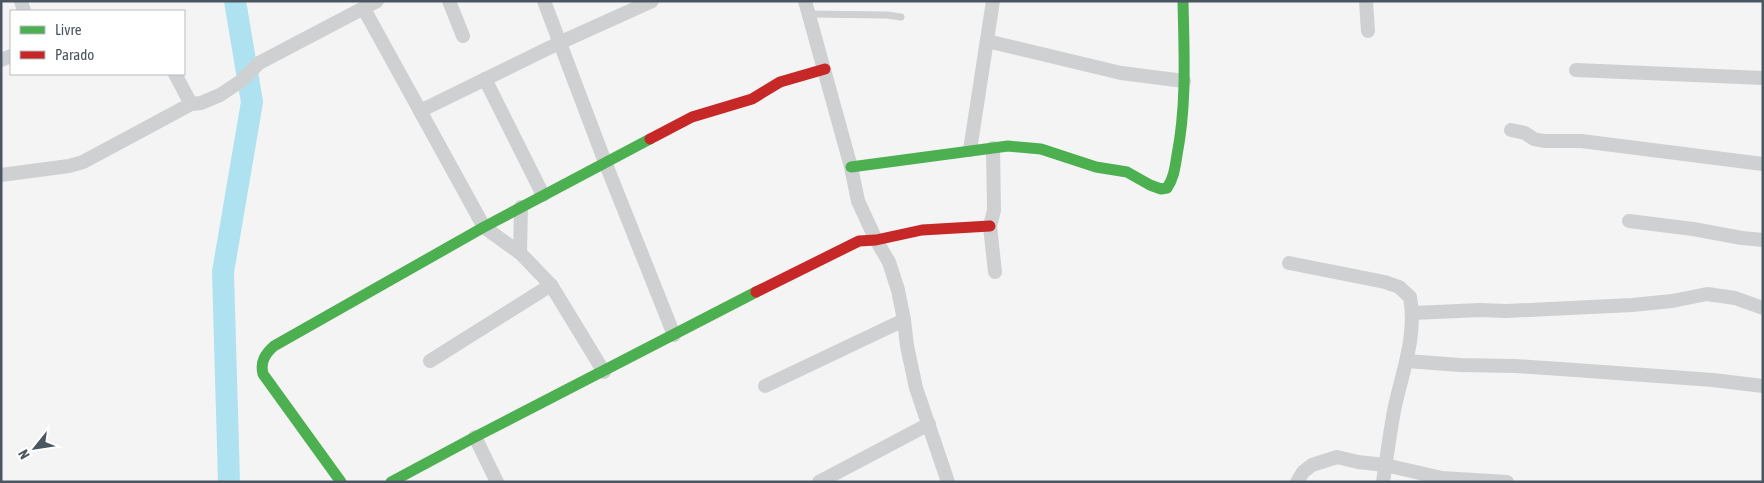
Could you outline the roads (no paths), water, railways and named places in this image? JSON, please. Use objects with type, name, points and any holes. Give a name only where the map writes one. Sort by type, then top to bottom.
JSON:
[{"type":"street","points":[[1,174],[69,166],[83,162],[191,104],[201,103],[220,95],[241,81],[259,63],[377,1]]},
{"type":"street","points":[[449,1],[463,36]]},
{"type":"street","points":[[544,1],[605,162],[674,335]]},
{"type":"street","points":[[420,111],[559,43],[652,1]]},
{"type":"street","points":[[970,150],[993,1]]},
{"type":"street","points":[[1366,1],[1368,31]]},
{"type":"street","points":[[851,167],[1008,146],[1041,149],[1096,168],[1127,172],[1150,185],[1161,189],[1167,188],[1171,182],[1180,145],[1184,81],[1180,2]]},
{"type":"street","points":[[807,8],[851,167],[858,201],[888,262],[898,290],[916,388],[930,424],[948,482]]},
{"type":"street","points":[[364,9],[484,227],[520,253],[551,285],[604,372]]},
{"type":"street","points":[[987,41],[1120,72],[1184,81]]},
{"type":"street","points":[[341,482],[263,374],[261,367],[264,355],[274,346],[484,227],[692,117],[752,99],[780,82],[825,69]]},
{"type":"street","points":[[1576,70],[1763,78]]},
{"type":"street","points":[[176,75],[191,104]]},
{"type":"street","points":[[485,79],[543,195]]},
{"type":"street","points":[[1511,130],[1525,133],[1534,139],[1544,141],[1581,141],[1763,164]]},
{"type":"street","points":[[993,148],[994,210],[990,226],[996,272]]},
{"type":"street","points":[[520,253],[521,208]]},
{"type":"street","points":[[1629,221],[1763,240]]},
{"type":"street","points":[[391,482],[845,246],[859,241],[876,240],[922,230],[990,226]]},
{"type":"street","points":[[1289,262],[1384,282],[1399,287],[1410,296],[1413,313],[1407,361],[1395,405],[1383,482]]},
{"type":"street","points":[[430,361],[551,285]]},
{"type":"street","points":[[1413,313],[1632,305],[1672,301],[1707,294],[1734,298],[1763,308]]},
{"type":"street","points":[[765,386],[904,320]]},
{"type":"street","points":[[1407,361],[1566,369],[1713,380],[1763,386]]},
{"type":"street","points":[[818,482],[930,424]]},
{"type":"street","points":[[475,437],[497,482]]},
{"type":"street","points":[[1297,482],[1303,472],[1312,465],[1337,457],[1358,462],[1386,464],[1430,479],[1507,482]]},
{"type":"lane","points":[[807,8],[901,17]]},
{"type":"waterway","points":[[229,482],[223,272],[252,102],[235,1]]}]
